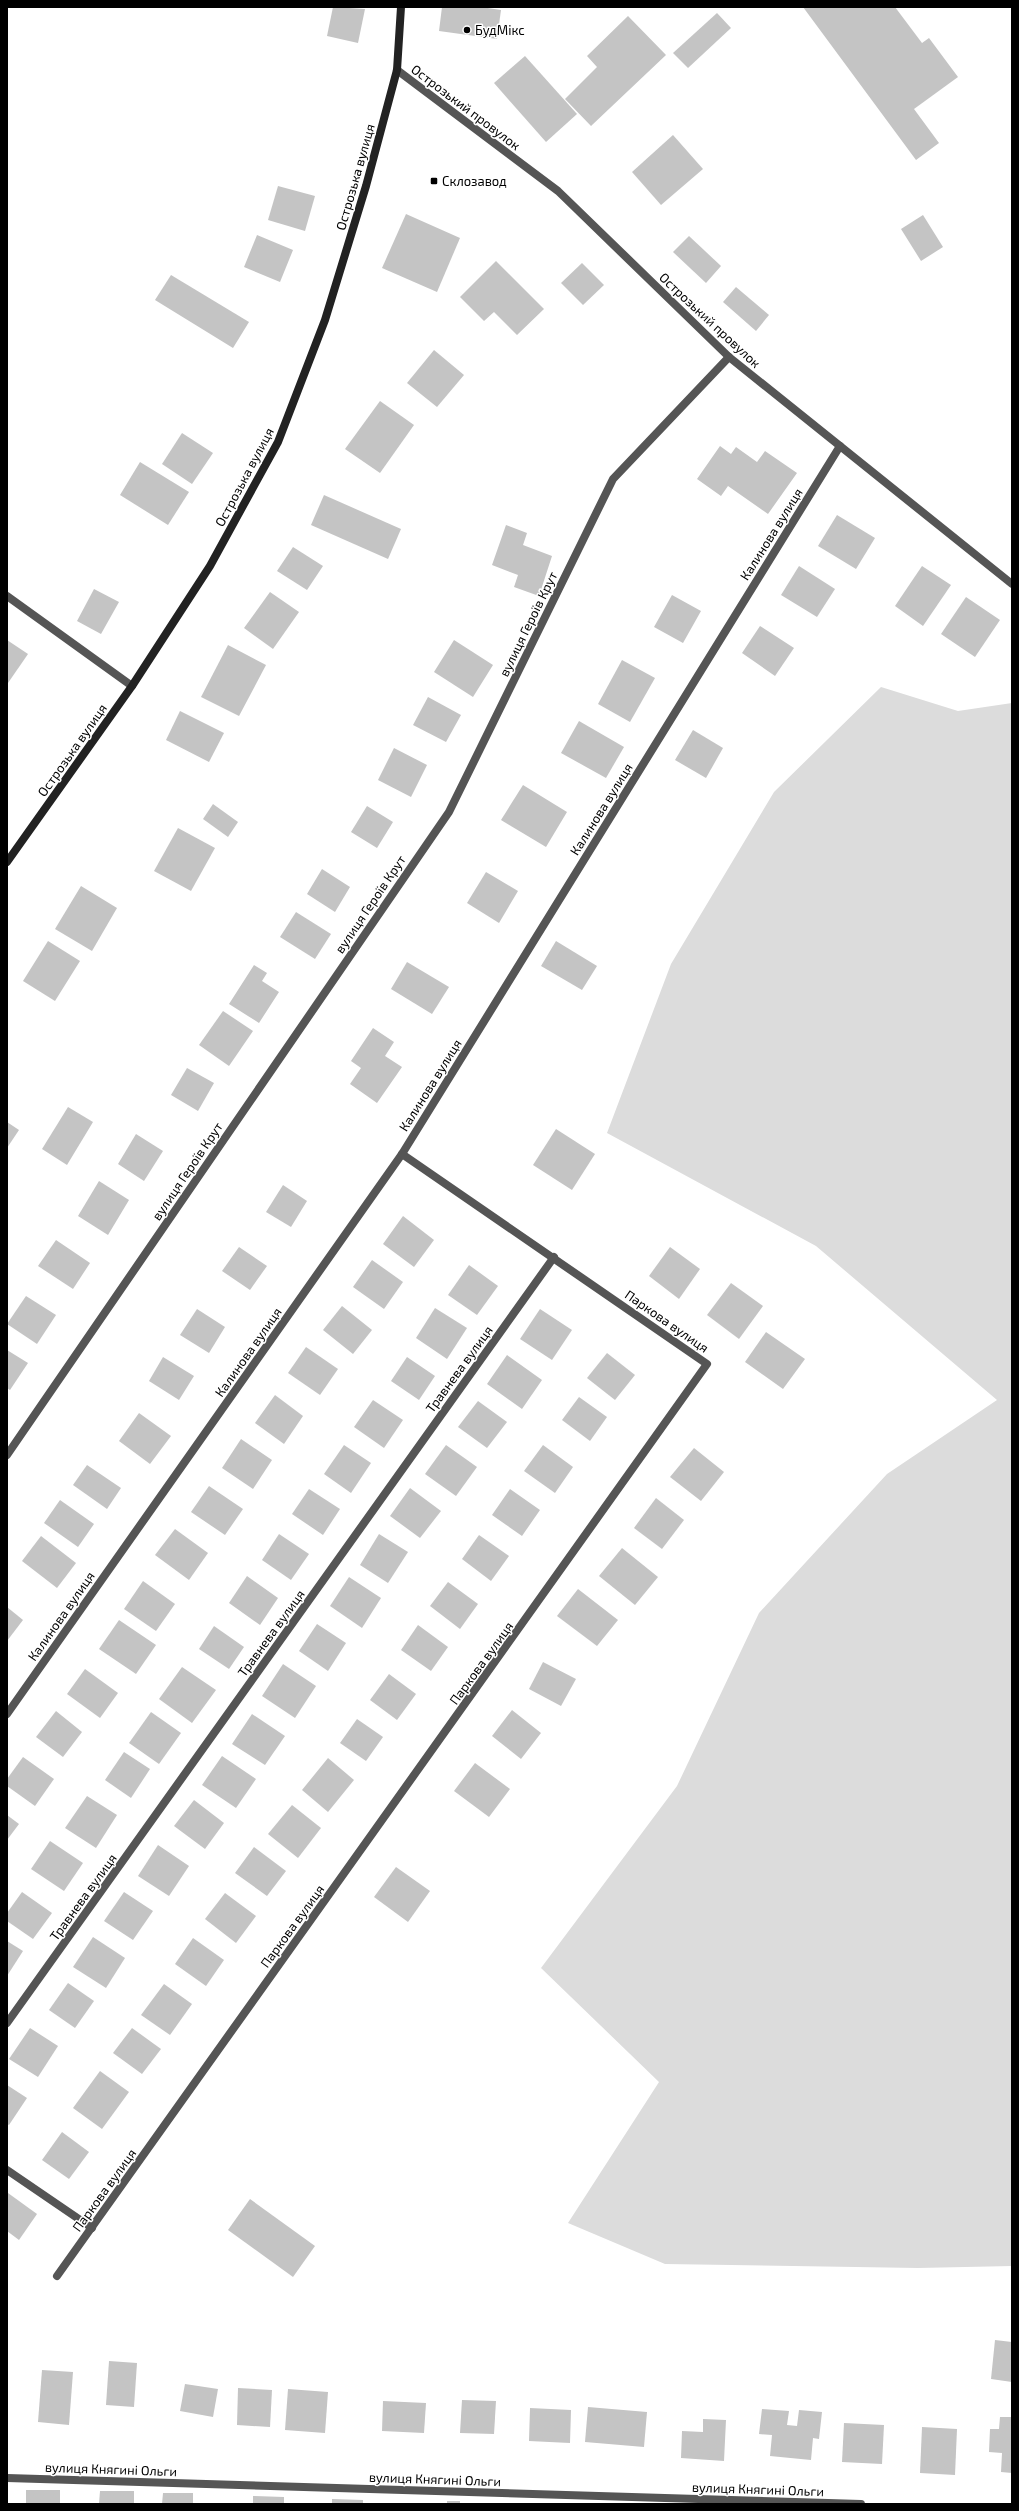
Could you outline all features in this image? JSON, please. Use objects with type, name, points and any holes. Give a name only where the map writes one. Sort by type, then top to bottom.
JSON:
[{"type":"main road","name":"Острозька вулиця","points":[[7,862],[132,686],[210,566],[278,442],[325,320],[366,186],[397,70],[401,7]]},
{"type":"street","name":"Острозький провулок","points":[[397,70],[558,191],[729,357],[1012,584]]},
{"type":"street","name":"вулиця Героїв Крут","points":[[7,1455],[448,812],[613,479],[729,357]]},
{"type":"street","name":"Калинова вулиця","points":[[7,1714],[402,1154],[840,446]]},
{"type":"street","points":[[7,596],[132,686]]},
{"type":"street","name":"Паркова вулиця","points":[[58,2276],[707,1364],[554,1257],[402,1154]]},
{"type":"street","name":"Травнева вулиця","points":[[7,2023],[554,1257]]},
{"type":"street","points":[[7,2170],[92,2228]]},
{"type":"street","name":"вулиця Княгині Ольги","points":[[7,2478],[862,2504]]},
{"type":"shaded area","points":[[881,687],[958,711],[1012,703],[1012,2266],[918,2268],[665,2264],[568,2223],[659,2082],[541,1968],[677,1786],[759,1613],[887,1474],[997,1400],[816,1246],[607,1133],[671,964],[774,792]]},
{"type":"building","points":[[333,7],[365,9],[358,43],[327,36]]},
{"type":"building","points":[[442,7],[481,7],[501,10],[497,39],[439,31]]},
{"type":"building","points":[[803,7],[895,7],[922,43],[929,38],[958,77],[914,109],[939,143],[916,160]]},
{"type":"building","points":[[717,13],[731,28],[688,68],[673,53]]},
{"type":"building","points":[[628,16],[666,55],[591,126],[565,99],[597,67],[587,56]]},
{"type":"building","points":[[525,56],[577,114],[546,142],[494,83]]},
{"type":"building","points":[[673,135],[703,169],[661,205],[632,172]]},
{"type":"building","points":[[278,186],[315,196],[305,231],[268,220]]},
{"type":"building","points":[[406,214],[460,238],[437,292],[382,268]]},
{"type":"building","points":[[923,215],[943,247],[921,261],[901,229]]},
{"type":"building","points":[[257,235],[293,250],[280,282],[244,267]]},
{"type":"building","points":[[689,236],[721,266],[706,283],[673,252]]},
{"type":"building","points":[[496,261],[544,309],[517,335],[494,312],[484,321],[460,297]]},
{"type":"building","points":[[582,263],[604,285],[583,305],[561,283]]},
{"type":"building","points":[[171,275],[249,322],[233,348],[155,300]]},
{"type":"building","points":[[736,287],[769,315],[756,331],[723,302]]},
{"type":"building","points":[[434,350],[464,375],[437,407],[407,383]]},
{"type":"building","points":[[380,401],[414,425],[380,473],[345,449]]},
{"type":"building","points":[[182,433],[213,453],[192,484],[162,464]]},
{"type":"building","points":[[720,446],[731,454],[736,447],[757,462],[765,451],[797,473],[768,514],[728,486],[721,496],[697,479]]},
{"type":"building","points":[[140,462],[189,492],[168,525],[120,495]]},
{"type":"building","points":[[324,495],[401,529],[388,559],[311,525]]},
{"type":"building","points":[[837,515],[875,538],[856,569],[818,546]]},
{"type":"building","points":[[506,525],[527,533],[523,545],[552,556],[539,596],[514,587],[518,575],[492,565]]},
{"type":"building","points":[[293,547],[323,566],[307,590],[277,571]]},
{"type":"building","points":[[799,566],[835,589],[817,617],[781,595]]},
{"type":"building","points":[[922,566],[951,585],[923,626],[895,606]]},
{"type":"building","points":[[94,589],[119,602],[101,634],[77,621]]},
{"type":"building","points":[[270,592],[299,612],[273,649],[244,628]]},
{"type":"building","points":[[672,595],[701,611],[683,643],[654,627]]},
{"type":"building","points":[[966,597],[1000,620],[975,657],[941,634]]},
{"type":"building","points":[[760,626],[794,648],[775,676],[742,653]]},
{"type":"building","points":[[7,640],[28,654],[8,683],[7,682]]},
{"type":"building","points":[[454,640],[493,665],[473,697],[434,672]]},
{"type":"building","points":[[228,645],[266,665],[239,716],[201,697]]},
{"type":"building","points":[[622,660],[655,678],[630,722],[598,704]]},
{"type":"building","points":[[428,697],[461,715],[446,742],[413,725]]},
{"type":"building","points":[[180,711],[224,733],[209,762],[166,740]]},
{"type":"building","points":[[579,721],[624,747],[606,778],[561,753]]},
{"type":"building","points":[[693,730],[723,748],[706,778],[675,760]]},
{"type":"building","points":[[394,748],[427,765],[411,797],[378,780]]},
{"type":"building","points":[[523,785],[567,812],[546,847],[501,820]]},
{"type":"building","points":[[213,804],[238,822],[228,837],[203,819]]},
{"type":"building","points":[[367,806],[393,822],[377,848],[351,832]]},
{"type":"building","points":[[178,828],[215,848],[191,891],[154,871]]},
{"type":"building","points":[[322,869],[350,887],[335,912],[307,894]]},
{"type":"building","points":[[486,872],[518,891],[499,923],[467,903]]},
{"type":"building","points":[[81,886],[117,908],[92,951],[55,929]]},
{"type":"building","points":[[296,912],[331,934],[315,959],[280,937]]},
{"type":"building","points":[[48,941],[80,961],[55,1001],[23,981]]},
{"type":"building","points":[[556,941],[597,966],[582,990],[541,966]]},
{"type":"building","points":[[407,962],[449,987],[432,1014],[391,989]]},
{"type":"building","points":[[254,965],[267,973],[262,981],[279,992],[259,1023],[229,1004]]},
{"type":"building","points":[[223,1011],[253,1031],[229,1066],[199,1045]]},
{"type":"building","points":[[373,1028],[394,1042],[385,1056],[402,1067],[377,1103],[350,1084],[361,1068],[351,1061]]},
{"type":"building","points":[[187,1068],[214,1083],[198,1111],[171,1095]]},
{"type":"building","points":[[68,1107],[93,1122],[67,1165],[42,1149]]},
{"type":"building","points":[[7,1122],[19,1130],[7,1148]]},
{"type":"building","points":[[556,1129],[595,1154],[572,1190],[533,1165]]},
{"type":"building","points":[[136,1134],[163,1151],[144,1181],[118,1164]]},
{"type":"building","points":[[99,1181],[129,1200],[108,1235],[78,1216]]},
{"type":"building","points":[[283,1185],[307,1201],[291,1227],[266,1212]]},
{"type":"building","points":[[403,1216],[434,1240],[414,1267],[383,1244]]},
{"type":"building","points":[[56,1240],[90,1263],[73,1289],[38,1266]]},
{"type":"building","points":[[239,1247],[267,1266],[250,1290],[222,1271]]},
{"type":"building","points":[[670,1247],[700,1269],[679,1299],[649,1276]]},
{"type":"building","points":[[372,1260],[403,1282],[384,1309],[353,1287]]},
{"type":"building","points":[[469,1265],[498,1286],[477,1315],[448,1295]]},
{"type":"building","points":[[731,1283],[763,1306],[739,1339],[707,1315]]},
{"type":"building","points":[[26,1296],[56,1315],[37,1344],[7,1324]]},
{"type":"building","points":[[342,1306],[372,1330],[353,1354],[323,1330]]},
{"type":"building","points":[[435,1308],[467,1328],[447,1359],[416,1338]]},
{"type":"building","points":[[197,1309],[225,1327],[209,1353],[180,1335]]},
{"type":"building","points":[[540,1309],[572,1330],[552,1360],[520,1339]]},
{"type":"building","points":[[766,1332],[805,1359],[783,1389],[745,1362]]},
{"type":"building","points":[[306,1347],[338,1369],[320,1395],[288,1373]]},
{"type":"building","points":[[7,1350],[28,1363],[10,1390],[7,1388]]},
{"type":"building","points":[[607,1353],[635,1375],[615,1400],[587,1378]]},
{"type":"building","points":[[507,1355],[542,1380],[522,1409],[487,1384]]},
{"type":"building","points":[[163,1357],[194,1376],[179,1400],[149,1381]]},
{"type":"building","points":[[407,1357],[435,1376],[419,1400],[391,1381]]},
{"type":"building","points":[[275,1395],[303,1416],[284,1444],[255,1423]]},
{"type":"building","points":[[579,1397],[607,1417],[590,1441],[562,1420]]},
{"type":"building","points":[[373,1400],[403,1420],[384,1448],[354,1427]]},
{"type":"building","points":[[478,1401],[507,1422],[487,1448],[458,1427]]},
{"type":"building","points":[[139,1413],[171,1436],[150,1464],[119,1441]]},
{"type":"building","points":[[241,1439],[272,1460],[253,1489],[222,1468]]},
{"type":"building","points":[[344,1445],[371,1463],[351,1493],[324,1474]]},
{"type":"building","points":[[446,1445],[477,1467],[456,1496],[425,1474]]},
{"type":"building","points":[[543,1445],[573,1467],[555,1493],[524,1471]]},
{"type":"building","points":[[694,1448],[724,1472],[701,1501],[670,1477]]},
{"type":"building","points":[[87,1465],[121,1488],[107,1509],[73,1485]]},
{"type":"building","points":[[209,1486],[243,1509],[225,1535],[191,1512]]},
{"type":"building","points":[[410,1488],[441,1511],[420,1538],[390,1516]]},
{"type":"building","points":[[309,1489],[340,1509],[323,1535],[292,1514]]},
{"type":"building","points":[[510,1489],[540,1510],[522,1536],[492,1515]]},
{"type":"building","points":[[656,1498],[684,1520],[662,1549],[634,1528]]},
{"type":"building","points":[[60,1500],[94,1524],[78,1547],[44,1523]]},
{"type":"building","points":[[175,1529],[208,1553],[189,1580],[155,1555]]},
{"type":"building","points":[[279,1534],[309,1554],[291,1580],[262,1560]]},
{"type":"building","points":[[379,1534],[408,1552],[388,1583],[360,1565]]},
{"type":"building","points":[[479,1535],[509,1556],[491,1581],[462,1559]]},
{"type":"building","points":[[41,1536],[76,1563],[57,1588],[22,1561]]},
{"type":"building","points":[[622,1548],[658,1577],[635,1605],[599,1576]]},
{"type":"building","points":[[247,1576],[278,1598],[260,1625],[229,1603]]},
{"type":"building","points":[[349,1577],[381,1598],[362,1628],[330,1606]]},
{"type":"building","points":[[143,1581],[175,1604],[156,1631],[124,1609]]},
{"type":"building","points":[[448,1582],[478,1604],[460,1629],[430,1606]]},
{"type":"building","points":[[578,1589],[618,1620],[597,1646],[557,1616]]},
{"type":"building","points":[[7,1607],[23,1620],[7,1641]]},
{"type":"building","points":[[119,1620],[156,1645],[136,1674],[99,1649]]},
{"type":"building","points":[[317,1624],[346,1643],[328,1671],[299,1651]]},
{"type":"building","points":[[418,1625],[448,1647],[431,1671],[401,1650]]},
{"type":"building","points":[[214,1626],[244,1647],[229,1669],[199,1649]]},
{"type":"building","points":[[543,1662],[576,1679],[561,1706],[529,1689]]},
{"type":"building","points":[[283,1664],[316,1686],[295,1718],[262,1696]]},
{"type":"building","points":[[182,1667],[216,1690],[192,1723],[159,1699]]},
{"type":"building","points":[[85,1669],[118,1693],[100,1718],[67,1694]]},
{"type":"building","points":[[389,1674],[416,1694],[397,1720],[370,1700]]},
{"type":"building","points":[[512,1710],[541,1733],[521,1759],[492,1736]]},
{"type":"building","points":[[56,1711],[82,1732],[63,1757],[36,1737]]},
{"type":"building","points":[[151,1712],[181,1733],[159,1764],[129,1743]]},
{"type":"building","points":[[252,1714],[285,1736],[265,1765],[232,1744]]},
{"type":"building","points":[[357,1719],[383,1737],[366,1761],[340,1743]]},
{"type":"building","points":[[124,1752],[150,1769],[131,1798],[105,1780]]},
{"type":"building","points":[[222,1756],[256,1779],[236,1808],[202,1785]]},
{"type":"building","points":[[23,1757],[54,1779],[35,1806],[7,1786],[7,1779]]},
{"type":"building","points":[[328,1758],[354,1780],[328,1812],[302,1790]]},
{"type":"building","points":[[475,1763],[510,1789],[489,1817],[454,1791]]},
{"type":"building","points":[[87,1796],[117,1815],[96,1848],[65,1828]]},
{"type":"building","points":[[194,1800],[224,1823],[205,1849],[174,1826]]},
{"type":"building","points":[[292,1805],[321,1828],[298,1858],[268,1834]]},
{"type":"building","points":[[7,1815],[19,1824],[7,1840]]},
{"type":"building","points":[[50,1841],[83,1863],[64,1891],[31,1869]]},
{"type":"building","points":[[158,1845],[189,1866],[169,1896],[138,1876]]},
{"type":"building","points":[[254,1847],[286,1871],[267,1896],[235,1873]]},
{"type":"building","points":[[396,1867],[430,1891],[408,1922],[374,1897]]},
{"type":"building","points":[[22,1892],[52,1913],[33,1939],[7,1921],[7,1913]]},
{"type":"building","points":[[124,1892],[153,1911],[133,1940],[104,1921]]},
{"type":"building","points":[[225,1893],[256,1916],[236,1943],[205,1919]]},
{"type":"building","points":[[93,1937],[125,1958],[106,1988],[73,1967]]},
{"type":"building","points":[[193,1938],[224,1960],[206,1986],[175,1964]]},
{"type":"building","points":[[7,1941],[23,1951],[7,1976]]},
{"type":"building","points":[[68,1983],[94,2001],[75,2028],[49,2010]]},
{"type":"building","points":[[164,1984],[192,2004],[170,2035],[141,2015]]},
{"type":"building","points":[[30,2028],[58,2046],[38,2077],[9,2059]]},
{"type":"building","points":[[132,2028],[161,2049],[142,2074],[113,2053]]},
{"type":"building","points":[[100,2071],[129,2092],[102,2129],[73,2108]]},
{"type":"building","points":[[7,2085],[27,2098],[9,2125],[7,2124]]},
{"type":"building","points":[[62,2132],[89,2152],[69,2179],[42,2160]]},
{"type":"building","points":[[8,2193],[37,2214],[19,2240],[7,2231]]},
{"type":"building","points":[[250,2199],[315,2246],[293,2277],[228,2230]]},
{"type":"building","points":[[995,2340],[1012,2342],[1012,2382],[991,2379]]},
{"type":"building","points":[[109,2361],[137,2363],[134,2407],[106,2405]]},
{"type":"building","points":[[42,2370],[73,2372],[69,2425],[38,2422]]},
{"type":"building","points":[[185,2384],[218,2389],[213,2417],[180,2411]]},
{"type":"building","points":[[238,2388],[272,2390],[270,2427],[237,2425]]},
{"type":"building","points":[[288,2389],[328,2392],[325,2433],[285,2430]]},
{"type":"building","points":[[462,2400],[496,2401],[494,2434],[460,2433]]},
{"type":"building","points":[[383,2401],[426,2403],[424,2433],[382,2431]]},
{"type":"building","points":[[588,2407],[647,2412],[644,2447],[585,2442]]},
{"type":"building","points":[[530,2408],[571,2410],[570,2443],[529,2441]]},
{"type":"building","points":[[762,2409],[789,2411],[787,2425],[797,2426],[799,2410],[822,2412],[819,2439],[813,2438],[811,2460],[770,2456],[772,2435],[759,2434]]},
{"type":"building","points":[[1000,2417],[1012,2417],[1012,2473],[1001,2472],[1002,2453],[989,2452],[990,2429],[999,2429]]},
{"type":"building","points":[[703,2419],[726,2420],[724,2461],[681,2458],[682,2431],[703,2432]]},
{"type":"building","points":[[844,2423],[884,2425],[882,2464],[842,2462]]},
{"type":"building","points":[[922,2427],[957,2429],[955,2475],[920,2473]]},
{"type":"building","points":[[26,2490],[60,2490],[60,2504],[26,2504]]},
{"type":"building","points":[[100,2491],[134,2491],[134,2504],[99,2504]]},
{"type":"building","points":[[163,2493],[193,2493],[193,2504],[162,2504]]},
{"type":"building","points":[[253,2496],[284,2497],[284,2504],[253,2504]]},
{"type":"building","points":[[332,2499],[363,2500],[363,2504],[332,2504]]},
{"type":"building","points":[[447,2501],[460,2501],[460,2504],[447,2504]]},
{"type":"place","name":"БудМікс","points":[[467,30]]},
{"type":"place","name":"Склозавод","points":[[434,181]]}]
